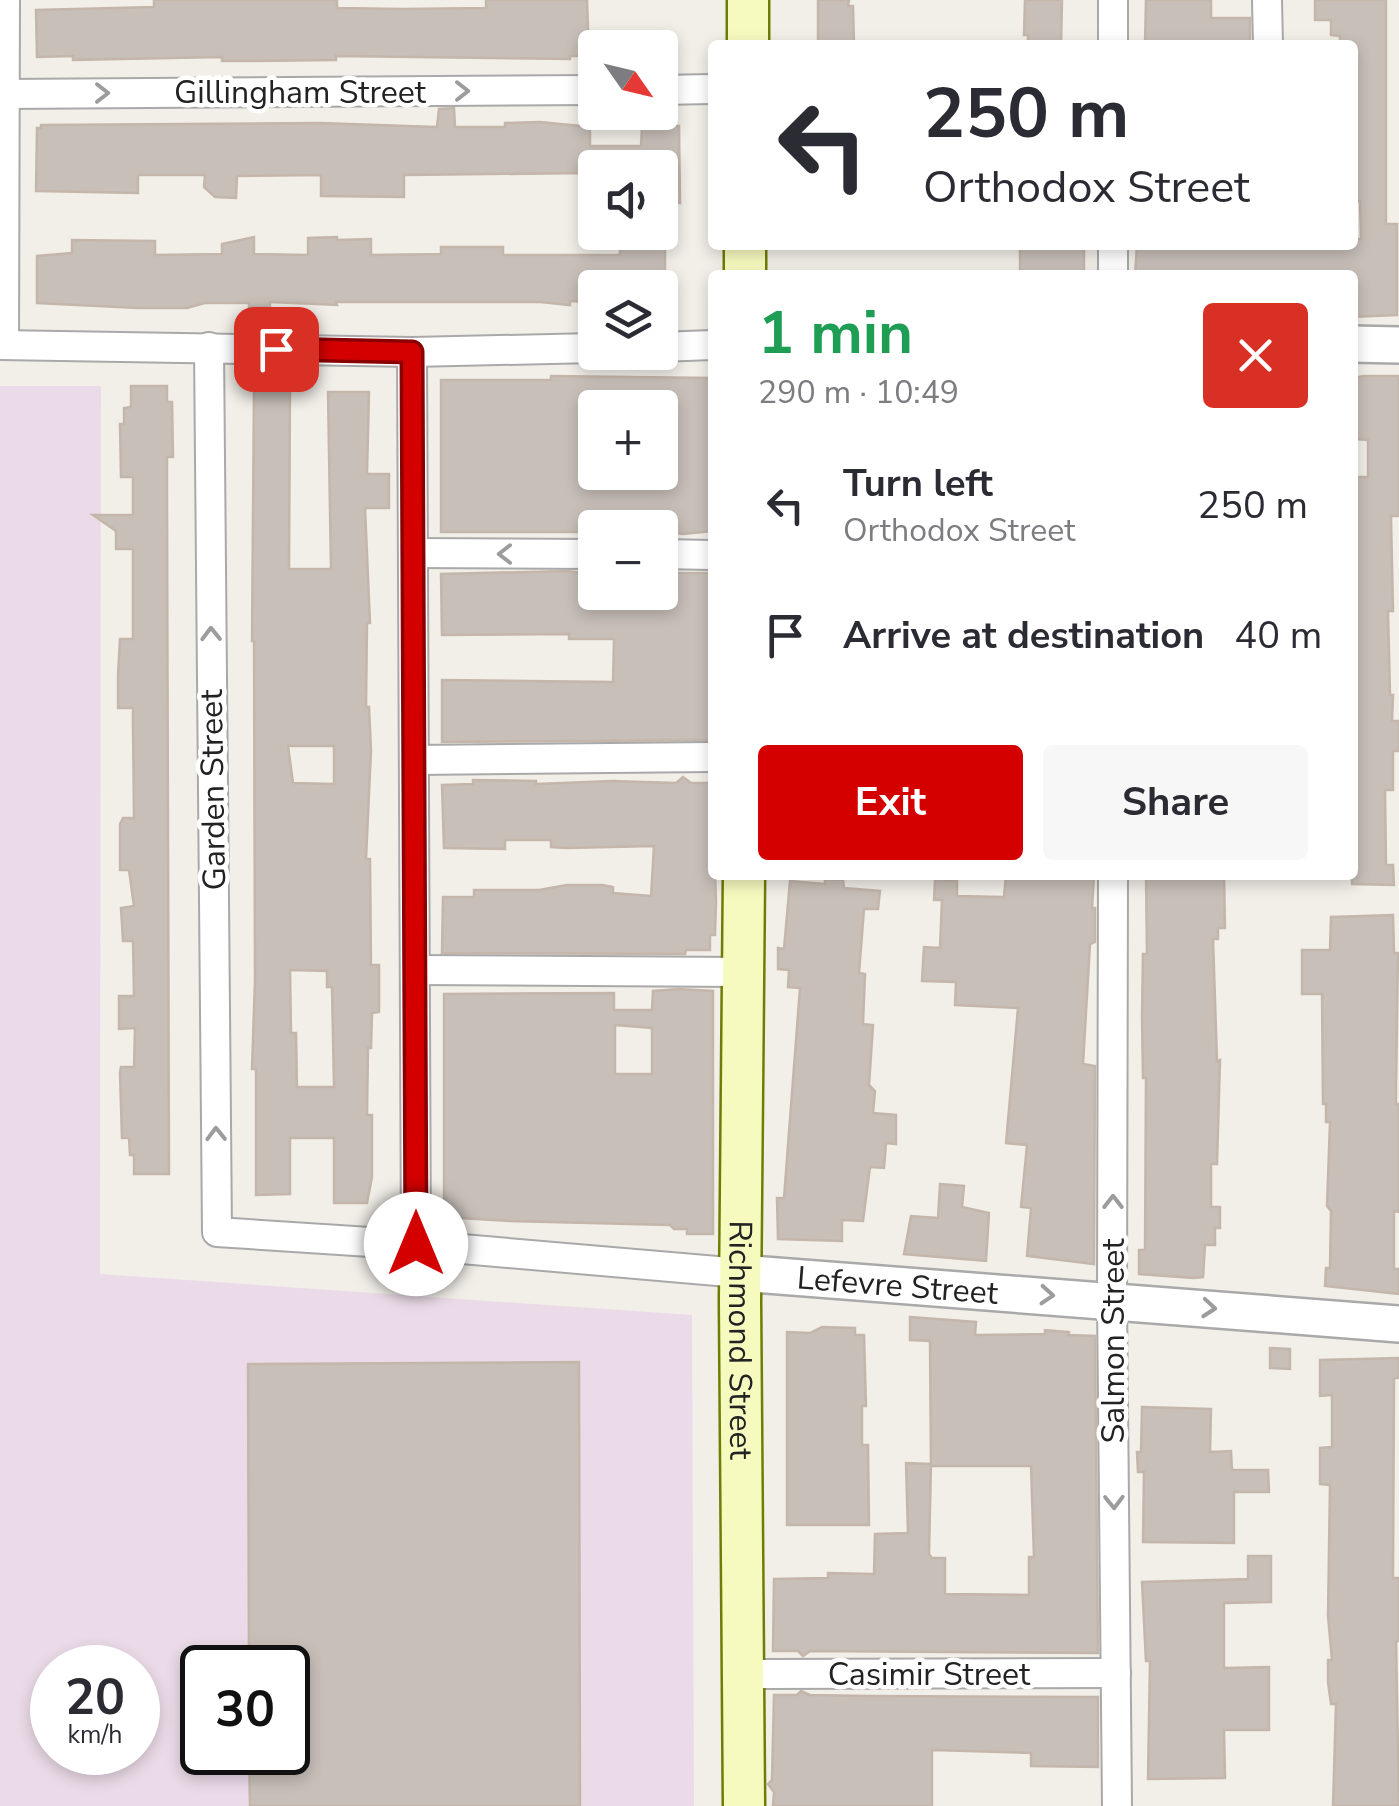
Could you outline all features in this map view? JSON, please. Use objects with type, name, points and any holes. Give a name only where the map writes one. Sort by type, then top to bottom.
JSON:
[{"type":"main road","points":[[748,0],[748,40]]},
{"type":"main road","name":"Richmond Street","points":[[744,880],[740,1273],[744,1806]]},
{"type":"street","points":[[4,0],[2,346],[412,352],[578,348]]},
{"type":"street","points":[[1113,0],[1113,40]]},
{"type":"street","points":[[1268,0],[1268,40]]},
{"type":"street","points":[[678,90],[708,89]]},
{"type":"street","name":"Gillingham Street","points":[[5,94],[578,90]]},
{"type":"street","points":[[1358,344],[1399,345]]},
{"type":"street","points":[[678,347],[708,346]]},
{"type":"street","name":"Garden Street","points":[[208,348],[217,1232]]},
{"type":"street","points":[[412,352],[416,1244]]},
{"type":"street","points":[[414,553],[578,554]]},
{"type":"street","points":[[678,554],[708,555]]},
{"type":"street","points":[[416,760],[708,758]]},
{"type":"street","name":"Salmon Street","points":[[1113,880],[1112,1300],[1118,1806]]},
{"type":"street","points":[[416,970],[742,972]]},
{"type":"street","name":"Lefevre Street","points":[[217,1232],[416,1244],[1399,1324]]},
{"type":"street","name":"Casimir Street","points":[[742,1674],[1116,1673]]},
{"type":"shaded area","points":[[0,386],[101,386],[100,1274],[692,1315],[694,1806],[0,1806]]},
{"type":"building","points":[[154,0],[337,0],[337,8],[404,9],[486,8],[486,0],[587,0],[588,30],[578,30],[578,56],[570,59],[336,56],[336,60],[222,61],[222,57],[37,57],[36,10],[154,7]]},
{"type":"building","points":[[818,0],[849,0],[848,6],[853,6],[854,40],[818,40]]},
{"type":"building","points":[[1025,0],[1062,0],[1061,40],[1028,40],[1028,35],[1024,35]]},
{"type":"building","points":[[1146,0],[1211,0],[1211,18],[1250,18],[1250,40],[1145,40]]},
{"type":"building","points":[[1315,0],[1386,0],[1386,224],[1397,224],[1397,315],[1358,317],[1358,270],[1135,270],[1137,250],[1358,250],[1358,40],[1340,40],[1340,36],[1331,35],[1331,20],[1315,20]]},
{"type":"building","points":[[454,108],[455,127],[540,122],[578,126],[578,130],[590,130],[590,146],[641,146],[642,130],[678,130],[679,126],[680,203],[678,150],[578,150],[578,173],[404,175],[404,197],[321,196],[321,175],[237,176],[236,198],[215,197],[204,187],[205,175],[138,175],[138,193],[36,191],[37,128],[41,125],[320,123],[437,127],[439,109]]},
{"type":"building","points":[[254,237],[254,254],[308,255],[308,238],[337,237],[371,239],[371,255],[441,254],[441,247],[503,247],[503,255],[620,255],[620,250],[665,250],[665,270],[578,270],[578,301],[570,301],[570,305],[270,302],[270,307],[205,303],[187,308],[138,308],[37,303],[37,256],[72,253],[72,240],[155,241],[155,255],[222,254],[222,244]]},
{"type":"building","points":[[1020,250],[1084,250],[1084,270],[1020,270]]},
{"type":"building","points":[[551,376],[708,378],[708,531],[678,533],[678,510],[578,510],[578,532],[441,532],[441,380],[551,380]]},
{"type":"building","points":[[1399,376],[1399,516],[1391,516],[1393,611],[1388,611],[1392,721],[1399,721],[1399,751],[1393,751],[1393,790],[1385,790],[1386,865],[1393,865],[1394,885],[1352,884],[1352,880],[1358,880],[1358,477],[1368,477],[1368,440],[1358,439],[1358,377]]},
{"type":"building","points":[[131,386],[167,386],[167,402],[172,402],[173,457],[167,457],[169,1174],[134,1174],[129,1138],[122,1138],[120,1073],[121,1067],[134,1067],[135,1028],[119,1029],[119,996],[134,996],[133,941],[123,941],[121,908],[134,906],[129,870],[120,870],[120,824],[123,818],[134,818],[133,708],[118,708],[118,675],[120,639],[133,639],[133,549],[116,549],[116,531],[93,515],[133,515],[133,477],[121,477],[120,424],[124,424],[124,408],[131,407]]},
{"type":"building","points":[[254,390],[290,390],[289,569],[331,569],[328,392],[369,392],[367,474],[389,474],[389,508],[365,508],[370,623],[366,707],[371,750],[366,859],[370,859],[371,965],[379,965],[379,1012],[372,1013],[368,1048],[367,1115],[372,1115],[372,1177],[367,1203],[334,1203],[334,1138],[290,1138],[290,1194],[256,1195],[256,1069],[252,1069]],"holes":[[[288,746],[334,746],[334,784],[293,783]],[[290,970],[327,971],[327,987],[332,987],[334,1087],[297,1087]]]},
{"type":"building","points":[[578,572],[578,610],[678,610],[678,573],[708,573],[708,740],[442,742],[442,680],[613,682],[614,639],[569,639],[569,634],[442,635],[441,574]]},
{"type":"building","points":[[683,777],[691,783],[708,783],[708,880],[715,880],[716,901],[715,935],[710,935],[710,950],[686,950],[685,954],[442,953],[443,897],[474,897],[474,890],[539,890],[567,885],[602,885],[613,887],[613,893],[651,896],[654,846],[567,848],[551,847],[551,840],[505,840],[505,849],[444,848],[442,785],[473,784],[473,780],[536,784],[676,783]]},
{"type":"building","points":[[825,880],[843,880],[844,888],[880,891],[878,909],[864,909],[859,973],[865,974],[863,1024],[873,1025],[869,1085],[875,1091],[873,1113],[896,1115],[896,1144],[886,1143],[884,1168],[870,1167],[863,1221],[842,1220],[842,1241],[778,1239],[777,1198],[784,1198],[800,988],[788,987],[789,970],[778,969],[778,948],[784,949],[790,881],[825,884]]},
{"type":"building","points":[[935,880],[957,881],[957,896],[1004,897],[1006,880],[1094,880],[1095,942],[1090,944],[1083,1064],[1095,1066],[1094,1264],[1027,1256],[1031,1208],[1021,1207],[1027,1145],[1006,1143],[1018,1008],[955,1005],[956,982],[922,981],[924,947],[940,948],[942,900],[934,900]]},
{"type":"building","points":[[1146,880],[1224,880],[1225,928],[1218,928],[1218,939],[1213,939],[1217,1061],[1220,1060],[1217,1164],[1211,1164],[1211,1207],[1220,1207],[1220,1228],[1215,1228],[1215,1245],[1205,1245],[1203,1277],[1139,1274],[1139,1250],[1145,1250],[1146,1078],[1142,1017],[1143,954],[1147,954]]},
{"type":"building","points":[[1393,915],[1394,953],[1398,953],[1399,1104],[1399,1212],[1394,1211],[1394,1269],[1399,1269],[1399,1294],[1325,1286],[1326,1268],[1330,1268],[1331,1211],[1327,1206],[1330,1122],[1326,1122],[1323,1104],[1322,994],[1302,994],[1302,950],[1330,950],[1331,917]]},
{"type":"building","points":[[653,991],[713,991],[713,1234],[687,1234],[687,1229],[670,1225],[444,1217],[444,994],[614,993],[614,1010],[652,1010]],"holes":[[[615,1025],[652,1028],[652,1074],[615,1074]]]},
{"type":"building","points":[[940,1184],[964,1186],[962,1207],[989,1213],[986,1261],[904,1254],[911,1216],[938,1218]]},
{"type":"building","points":[[910,1317],[976,1322],[975,1335],[1045,1334],[1045,1330],[1095,1336],[1098,1653],[810,1651],[803,1656],[798,1651],[773,1651],[774,1579],[828,1578],[828,1573],[874,1574],[875,1534],[908,1533],[906,1463],[931,1464],[930,1341],[910,1340]],"holes":[[[931,1465],[1031,1466],[1034,1557],[1029,1557],[1029,1595],[945,1594],[945,1558],[932,1558],[929,1554]]]},
{"type":"building","points":[[822,1327],[855,1328],[855,1335],[864,1335],[866,1406],[862,1406],[862,1445],[868,1445],[869,1525],[787,1525],[787,1332],[810,1333]]},
{"type":"building","points":[[1270,1348],[1290,1349],[1290,1369],[1270,1368]]},
{"type":"building","points":[[1399,1358],[1399,1378],[1394,1378],[1393,1578],[1399,1578],[1399,1806],[1333,1806],[1336,1704],[1331,1704],[1328,1682],[1328,1660],[1332,1660],[1328,1616],[1330,1485],[1320,1484],[1320,1448],[1332,1447],[1332,1395],[1320,1396],[1320,1360]]},
{"type":"building","points":[[579,1362],[580,1806],[250,1806],[249,1775],[310,1775],[310,1645],[249,1645],[248,1364]]},
{"type":"building","points":[[1142,1407],[1211,1409],[1210,1452],[1231,1451],[1232,1470],[1268,1470],[1269,1492],[1234,1492],[1234,1543],[1143,1542],[1144,1472],[1138,1472],[1137,1452],[1141,1452]]},
{"type":"building","points":[[1248,1556],[1271,1556],[1271,1602],[1224,1603],[1224,1668],[1269,1667],[1269,1730],[1224,1730],[1225,1778],[1148,1779],[1150,1661],[1146,1661],[1142,1582],[1248,1579]]},
{"type":"building","points":[[801,1691],[810,1695],[1098,1697],[1098,1767],[1031,1766],[1031,1753],[932,1750],[932,1806],[773,1806],[774,1792],[768,1784],[772,1780],[774,1695],[797,1695]]},
{"type":"route","points":[[276,349],[412,352],[416,1244]]}]
